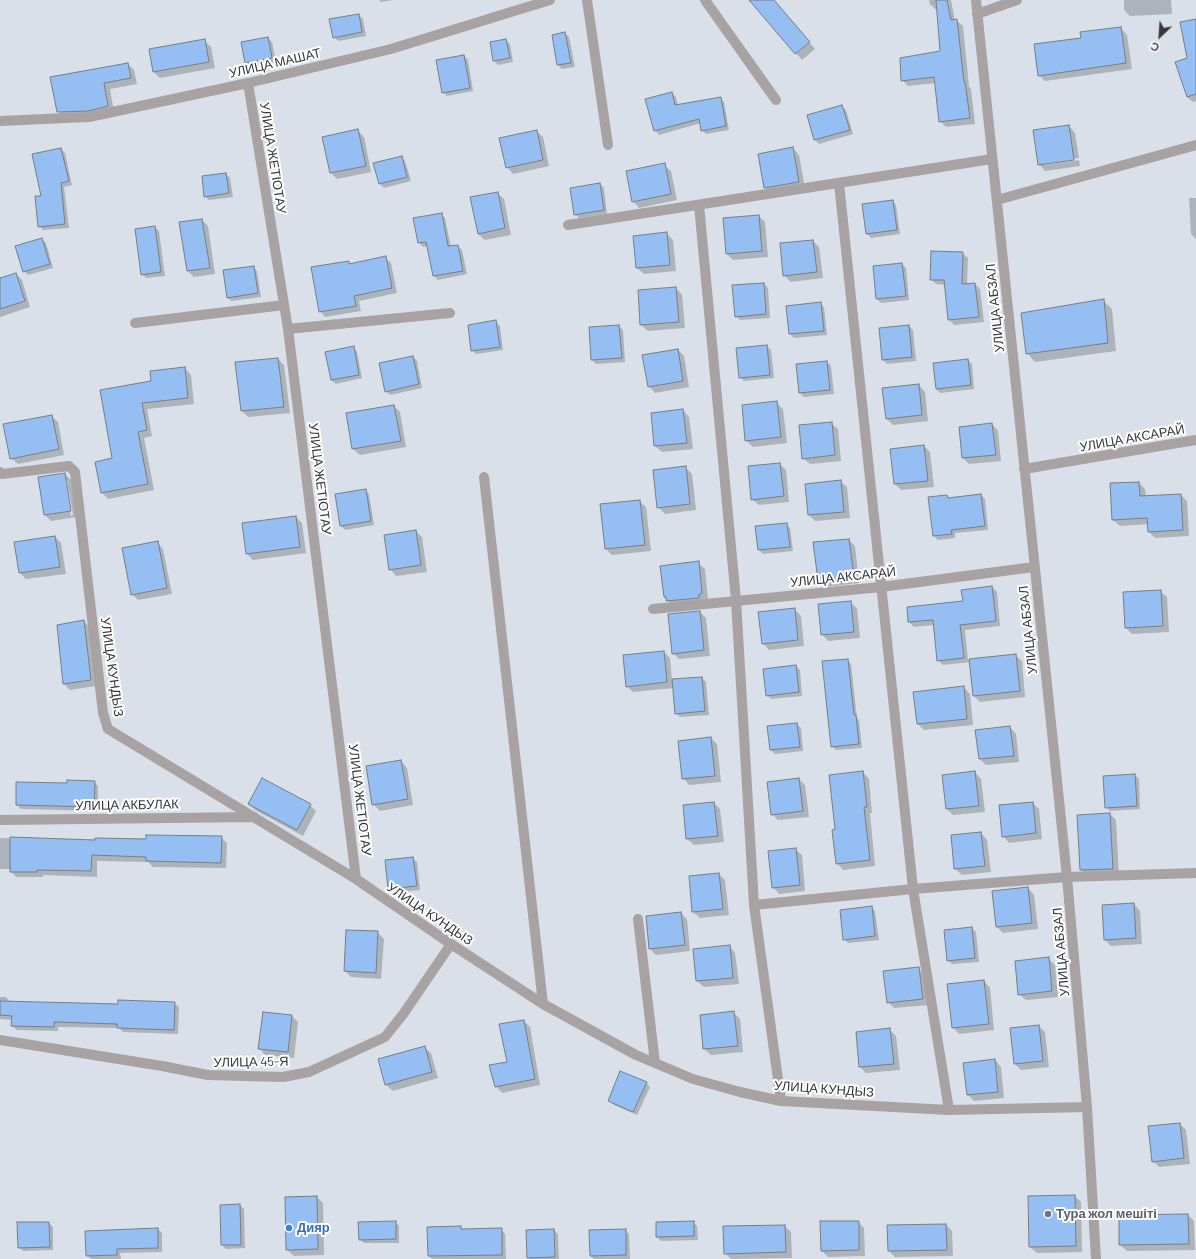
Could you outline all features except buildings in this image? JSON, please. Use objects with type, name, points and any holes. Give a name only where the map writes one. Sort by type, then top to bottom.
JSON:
[{"type":"street","name":"УЛИЦА МАШАТ","points":[[0,121],[89,117],[248,83],[391,49],[550,0]]},
{"type":"street","points":[[587,0],[608,146]]},
{"type":"street","points":[[705,0],[776,100]]},
{"type":"street","name":"УЛИЦА АБЗАЛ","points":[[976,0],[1067,877],[1086,1107],[1096,1259]]},
{"type":"street","points":[[977,14],[1017,0]]},
{"type":"street","name":"УЛИЦА ЖЕТІОТАУ","points":[[248,83],[288,329],[356,879]]},
{"type":"street","points":[[996,200],[1196,145]]},
{"type":"street","points":[[568,225],[992,160]]},
{"type":"street","points":[[839,183],[913,890],[949,1110]]},
{"type":"street","points":[[699,205],[736,600],[754,906],[781,1100]]},
{"type":"street","points":[[135,323],[284,305]]},
{"type":"street","points":[[288,329],[450,313]]},
{"type":"street","name":"УЛИЦА АКСАРАЙ","points":[[1024,470],[1196,440]]},
{"type":"street","name":"УЛИЦА КУНДЫЗ","points":[[0,472],[2,474],[69,466],[75,472],[103,713],[108,729],[356,879],[451,944],[543,1004],[636,1055],[693,1079],[740,1092],[781,1100],[949,1110],[1086,1107]]},
{"type":"street","points":[[484,477],[543,1004]]},
{"type":"street","name":"УЛИЦА АКСАРАЙ","points":[[653,609],[882,587],[1034,567]]},
{"type":"street","name":"УЛИЦА АКБУЛАК","points":[[0,820],[255,817]]},
{"type":"street","points":[[754,906],[913,890],[1067,877],[1196,872]]},
{"type":"street","points":[[638,919],[656,1063]]},
{"type":"street","name":"УЛИЦА 45-Я","points":[[0,1040],[162,1066],[208,1076],[283,1077],[309,1072],[384,1037],[404,1013],[451,944]]},
{"type":"place","name":"Тура жол мешіті","points":[[1048,1214]]},
{"type":"place","name":"Дияр","points":[[289,1228]]}]
